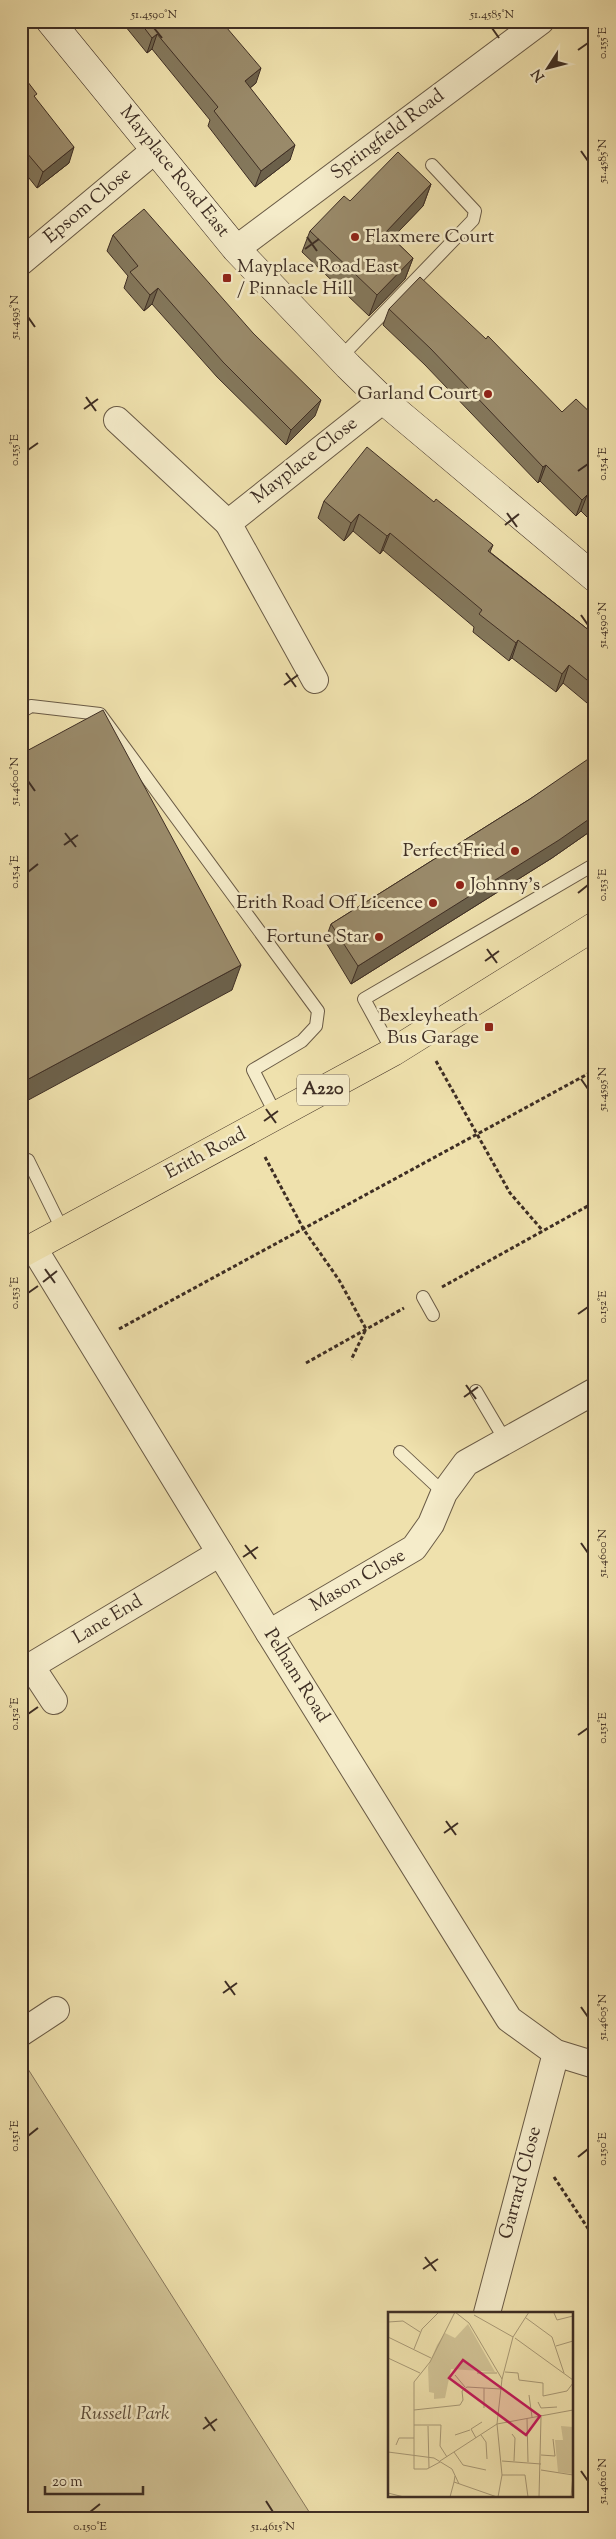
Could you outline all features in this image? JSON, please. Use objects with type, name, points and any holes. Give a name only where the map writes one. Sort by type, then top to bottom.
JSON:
[{"type":"main road","name":"Erith Road","points":[[27,1250],[393,1052],[595,926]]},
{"type":"street","name":"Mayplace Road East","points":[[50,21],[236,249],[340,358],[383,400],[595,578]]},
{"type":"street","name":"Springfield Road","points":[[236,249],[540,21]]},
{"type":"street","name":"Epsom Close","points":[[21,262],[156,150]]},
{"type":"street","name":"Mayplace Close","points":[[228,523],[383,400]]},
{"type":"street","points":[[117,420],[228,523],[315,680]]},
{"type":"street","name":"Pelham Road","points":[[27,1250],[92,1343],[269,1633],[509,2019],[556,2053],[595,2065]]},
{"type":"street","name":"Mason Close","points":[[269,1633],[414,1548],[431,1524],[444,1492],[466,1464],[595,1391]]},
{"type":"street","name":"Lane End","points":[[54,1701],[31,1666],[220,1552]]},
{"type":"street","points":[[21,2033],[56,2010]]},
{"type":"street","name":"Garrard Close","points":[[488,2312],[556,2053]]},
{"type":"lane","points":[[340,358],[473,220],[475,211],[432,165]]},
{"type":"lane","points":[[21,712],[32,706],[100,714],[318,1011],[316,1026],[302,1041],[253,1070],[276,1115]]},
{"type":"lane","points":[[393,1052],[364,1000],[595,864]]},
{"type":"lane","points":[[21,1164],[28,1160],[64,1231]]},
{"type":"lane","points":[[423,1297],[433,1315]]},
{"type":"lane","points":[[476,1391],[506,1440]]},
{"type":"lane","points":[[400,1452],[444,1492]]},
{"type":"path","points":[[421,1033],[476,1135],[510,1193],[543,1231]]},
{"type":"path","points":[[432,1065],[444,1057]]},
{"type":"path","points":[[92,1343],[304,1230],[595,1070]]},
{"type":"path","points":[[251,1130],[304,1230],[339,1280],[366,1329]]},
{"type":"path","points":[[257,1162],[274,1153]]},
{"type":"path","points":[[306,1362],[595,1202]]},
{"type":"path","points":[[352,1360],[366,1329]]},
{"type":"path","points":[[532,2143],[595,2239]]},
{"type":"green space","name":"Russell Park","points":[[21,2058],[313,2518],[21,2518]]},
{"type":"building","points":[[139,21],[201,21],[206,27],[213,21],[221,21],[261,68],[245,81],[295,145],[261,171],[214,111],[218,107],[157,34],[152,38]]},
{"type":"building","points":[[21,73],[37,94],[34,96],[74,147],[43,172],[21,146]]},
{"type":"building","name":"Flaxmere Court","points":[[398,152],[431,184],[386,232],[413,258],[377,295],[310,231],[344,196],[350,201]]},
{"type":"building","points":[[144,209],[253,333],[321,400],[291,430],[223,362],[158,288],[150,295],[130,272],[138,266],[113,235]]},
{"type":"building","points":[[420,277],[486,339],[488,336],[562,412],[576,399],[595,417],[595,503],[587,495],[582,500],[546,465],[543,467],[431,349],[389,309]]},
{"type":"building","points":[[367,447],[434,502],[436,499],[493,545],[488,551],[595,635],[595,684],[593,685],[569,665],[562,674],[518,640],[516,643],[479,614],[482,610],[390,533],[387,536],[359,514],[351,523],[324,501]]},
{"type":"building","points":[[103,710],[241,965],[21,1083],[21,754]]},
{"type":"building","points":[[594,755],[595,815],[559,840],[358,966],[331,924],[530,799]]},
{"type":"place","name":"Flaxmere Court","points":[[355,237]]},
{"type":"place","name":"Mayplace Road East / Pinnacle Hill","points":[[227,278]]},
{"type":"place","name":"Garland Court","points":[[488,394]]},
{"type":"place","name":"Perfect Fried","points":[[515,851]]},
{"type":"place","name":"Johnny's","points":[[460,885]]},
{"type":"place","name":"Erith Road Off Licence","points":[[433,903]]},
{"type":"place","name":"Fortune Star","points":[[379,937]]},
{"type":"place","name":"Bexleyheath Bus Garage","points":[[489,1027]]}]
